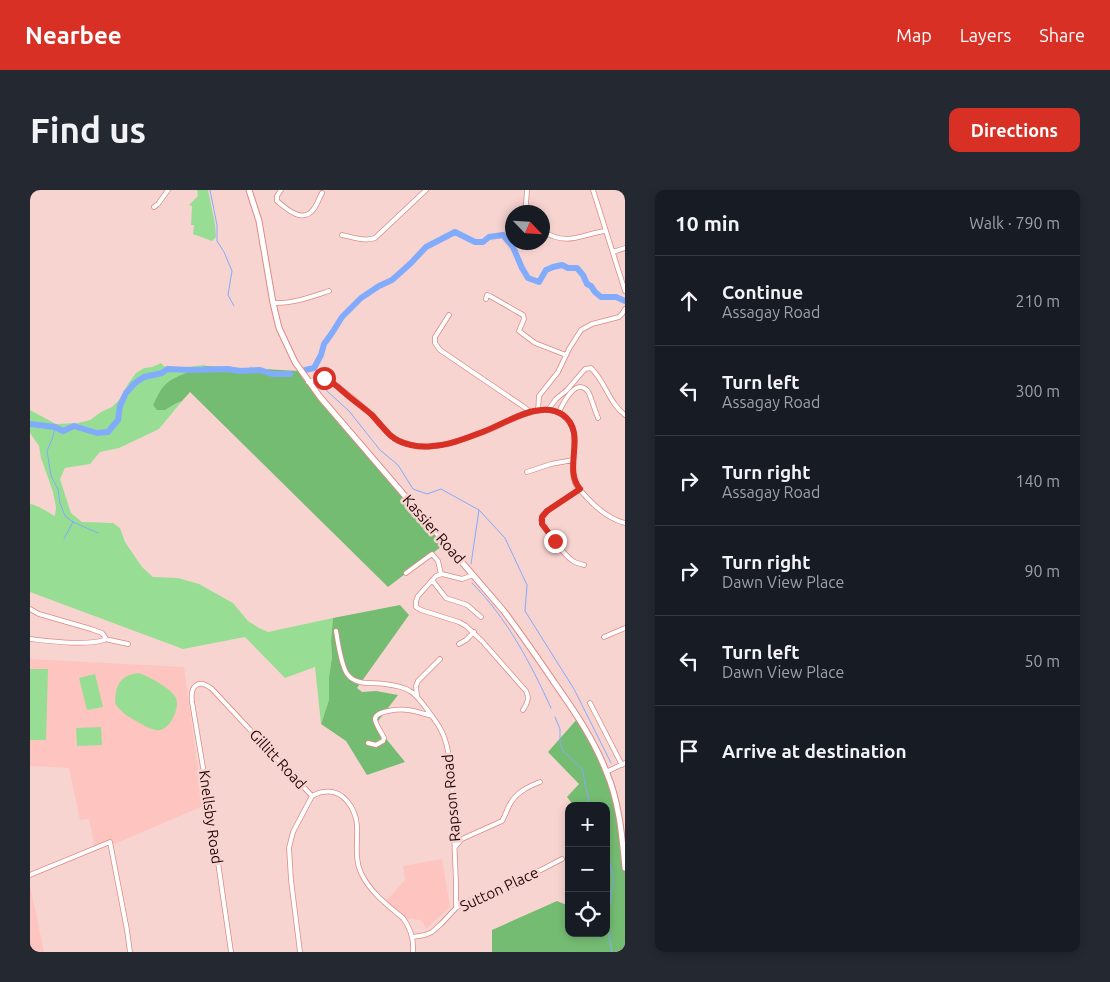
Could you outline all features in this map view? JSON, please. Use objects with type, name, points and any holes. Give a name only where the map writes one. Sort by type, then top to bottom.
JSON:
[{"type":"main road","name":"Kassier Road","points":[[249,190],[259,221],[273,303],[285,341],[295,362],[308,382],[474,575],[518,630],[562,694],[590,738],[606,772],[617,806],[625,868]]},
{"type":"street","points":[[154,207],[168,190]]},
{"type":"street","points":[[280,190],[277,200],[292,213],[300,216],[312,211],[322,193]]},
{"type":"street","points":[[342,234],[362,240],[375,238],[426,190]]},
{"type":"street","points":[[526,205],[527,190]]},
{"type":"street","points":[[594,190],[625,291]]},
{"type":"street","points":[[550,235],[565,240],[606,231]]},
{"type":"street","points":[[613,252],[625,248]]},
{"type":"street","points":[[273,303],[305,298],[328,291]]},
{"type":"street","points":[[486,299],[488,295],[523,315],[524,319],[518,331],[535,343],[566,355]]},
{"type":"street","points":[[538,410],[540,396],[558,372],[575,337],[582,329],[592,324],[618,317],[625,308]]},
{"type":"street","points":[[449,315],[435,338],[440,350],[530,412]]},
{"type":"street","points":[[548,410],[585,369],[590,368],[615,405],[625,415]]},
{"type":"street","points":[[308,382],[320,378],[326,379],[372,416],[394,438],[412,445],[431,447],[450,443],[538,410],[559,412],[567,418],[576,442],[573,460],[573,477],[575,482],[608,516],[625,524]]},
{"type":"street","points":[[559,412],[569,393],[575,389],[582,388],[586,389],[589,393],[598,418]]},
{"type":"street","points":[[527,472],[573,460]]},
{"type":"street","points":[[580,489],[547,511],[541,520],[566,556],[584,565]]},
{"type":"street","points":[[406,573],[432,554],[438,561],[441,574]]},
{"type":"street","points":[[474,575],[462,580],[441,574],[436,576],[417,598],[417,608],[459,622],[474,632],[526,691],[528,700],[522,710]]},
{"type":"street","points":[[432,580],[446,598],[467,605],[481,617]]},
{"type":"street","points":[[30,609],[39,614],[96,630],[104,634],[105,639]]},
{"type":"street","points":[[604,637],[625,628]]},
{"type":"street","name":"Rapson Road","points":[[336,631],[341,656],[348,675],[359,682],[405,688],[417,696],[443,734],[452,774],[456,908]]},
{"type":"street","points":[[459,644],[474,632]]},
{"type":"street","points":[[30,639],[74,642],[100,641],[105,639],[128,644]]},
{"type":"street","points":[[417,696],[416,686],[418,681],[440,659]]},
{"type":"street","name":"Gillitt Road","points":[[197,685],[204,684],[212,688],[312,796],[324,792],[334,793],[342,796],[350,803],[356,818],[357,853],[360,872],[372,891],[403,918],[410,928],[413,937]]},
{"type":"street","name":"Knellsby Road","points":[[197,685],[192,690],[191,695],[231,952]]},
{"type":"street","points":[[590,703],[623,764],[606,772]]},
{"type":"street","points":[[368,743],[376,745],[383,741],[384,738],[376,721],[379,713],[406,709],[432,716]]},
{"type":"street","points":[[454,847],[462,839],[502,820],[506,815],[509,805],[520,792],[540,782]]},
{"type":"street","points":[[300,952],[289,848],[293,832],[312,796]]},
{"type":"street","points":[[30,875],[110,842],[130,952]]},
{"type":"street","name":"Sutton Place","points":[[413,937],[432,932],[456,908],[465,902],[508,887],[562,859]]},
{"type":"street","points":[[413,937],[413,952]]},
{"type":"shaded area","points":[[30,659],[184,667],[203,806],[110,846],[110,842],[95,849],[89,819],[80,820],[69,768],[30,766]]},
{"type":"shaded area","points":[[442,859],[450,907],[426,929],[422,921],[411,918],[406,921],[386,901],[405,880],[403,866]]},
{"type":"shaded area","points":[[30,886],[34,904],[44,952],[30,952]]},
{"type":"green space","points":[[197,190],[208,190],[215,224],[216,237],[212,241],[193,234],[194,225],[191,225],[192,206],[189,205],[198,196]]},
{"type":"green space","points":[[161,363],[167,369],[206,366],[166,384],[165,410],[182,401],[159,429],[119,448],[100,452],[90,464],[65,468],[60,479],[71,513],[82,522],[113,523],[120,528],[125,542],[142,567],[153,577],[178,578],[199,584],[233,603],[248,621],[268,632],[333,618],[329,700],[321,724],[315,667],[285,678],[245,637],[183,649],[30,592],[30,504],[55,516],[56,507],[39,446],[30,433],[30,410],[56,424],[78,423],[90,420],[112,407],[119,400],[136,373],[144,368]]},
{"type":"green space","points":[[206,366],[300,371],[446,543],[388,587],[190,392],[182,401],[165,410],[157,410],[153,405],[162,388],[174,378]]},
{"type":"green space","points":[[400,605],[409,615],[357,688],[362,692],[376,691],[398,695],[375,725],[405,762],[367,775],[346,741],[321,724],[329,700],[333,618]]},
{"type":"green space","points":[[30,669],[48,669],[46,740],[30,740]]},
{"type":"green space","points":[[138,673],[159,683],[174,694],[176,698],[177,707],[174,717],[168,725],[160,730],[146,727],[125,714],[115,703],[116,691],[120,682],[127,676]]},
{"type":"green space","points":[[95,674],[103,707],[87,710],[79,678]]},
{"type":"green space","points":[[578,718],[600,758],[617,806],[625,868],[625,952],[492,952],[492,930],[557,901],[565,904],[565,937],[610,937],[610,802],[571,802],[567,797],[579,784],[548,752]]},
{"type":"green space","points":[[101,727],[102,745],[77,746],[76,728]]},
{"type":"waterway","points":[[210,190],[217,225],[217,241],[232,271],[228,295],[234,306]]},
{"type":"waterway","points":[[305,370],[314,368],[324,344],[342,317],[361,298],[392,280],[426,247],[455,232],[475,242],[483,242],[489,237],[503,235],[513,247],[528,278],[539,282],[546,270],[553,267],[562,265],[568,268],[577,268],[587,284],[601,297],[616,297],[625,301]]},
{"type":"waterway","points":[[315,368],[321,375]]},
{"type":"waterway","points":[[30,424],[55,427],[63,431],[74,426],[97,433],[108,432],[118,420],[120,406],[126,393],[135,383],[144,377],[162,373],[167,369],[260,370],[272,374],[290,374]]},
{"type":"waterway","points":[[323,382],[327,391],[349,411],[380,450],[398,465],[413,489],[427,494],[441,489],[479,510],[505,538],[527,585],[525,611],[574,689],[611,763]]},
{"type":"waterway","points":[[55,427],[47,451],[51,476],[58,489],[60,503],[65,516],[73,522],[98,533]]},
{"type":"waterway","points":[[471,564],[479,510]]},
{"type":"waterway","points":[[64,539],[73,522]]},
{"type":"waterway","points":[[472,583],[507,626],[535,675],[551,708]]},
{"type":"waterway","points":[[555,717],[560,729],[560,743],[563,751],[582,769],[589,802]]},
{"type":"waterway","points":[[607,847],[613,878],[607,923],[612,952]]},
{"type":"route","points":[[324,378],[332,382],[372,416],[390,435],[399,441],[412,445],[431,447],[443,445],[486,431],[534,411],[551,410],[559,412],[570,422],[575,436],[573,477],[580,489],[547,511],[542,517],[542,524],[555,541]]}]
